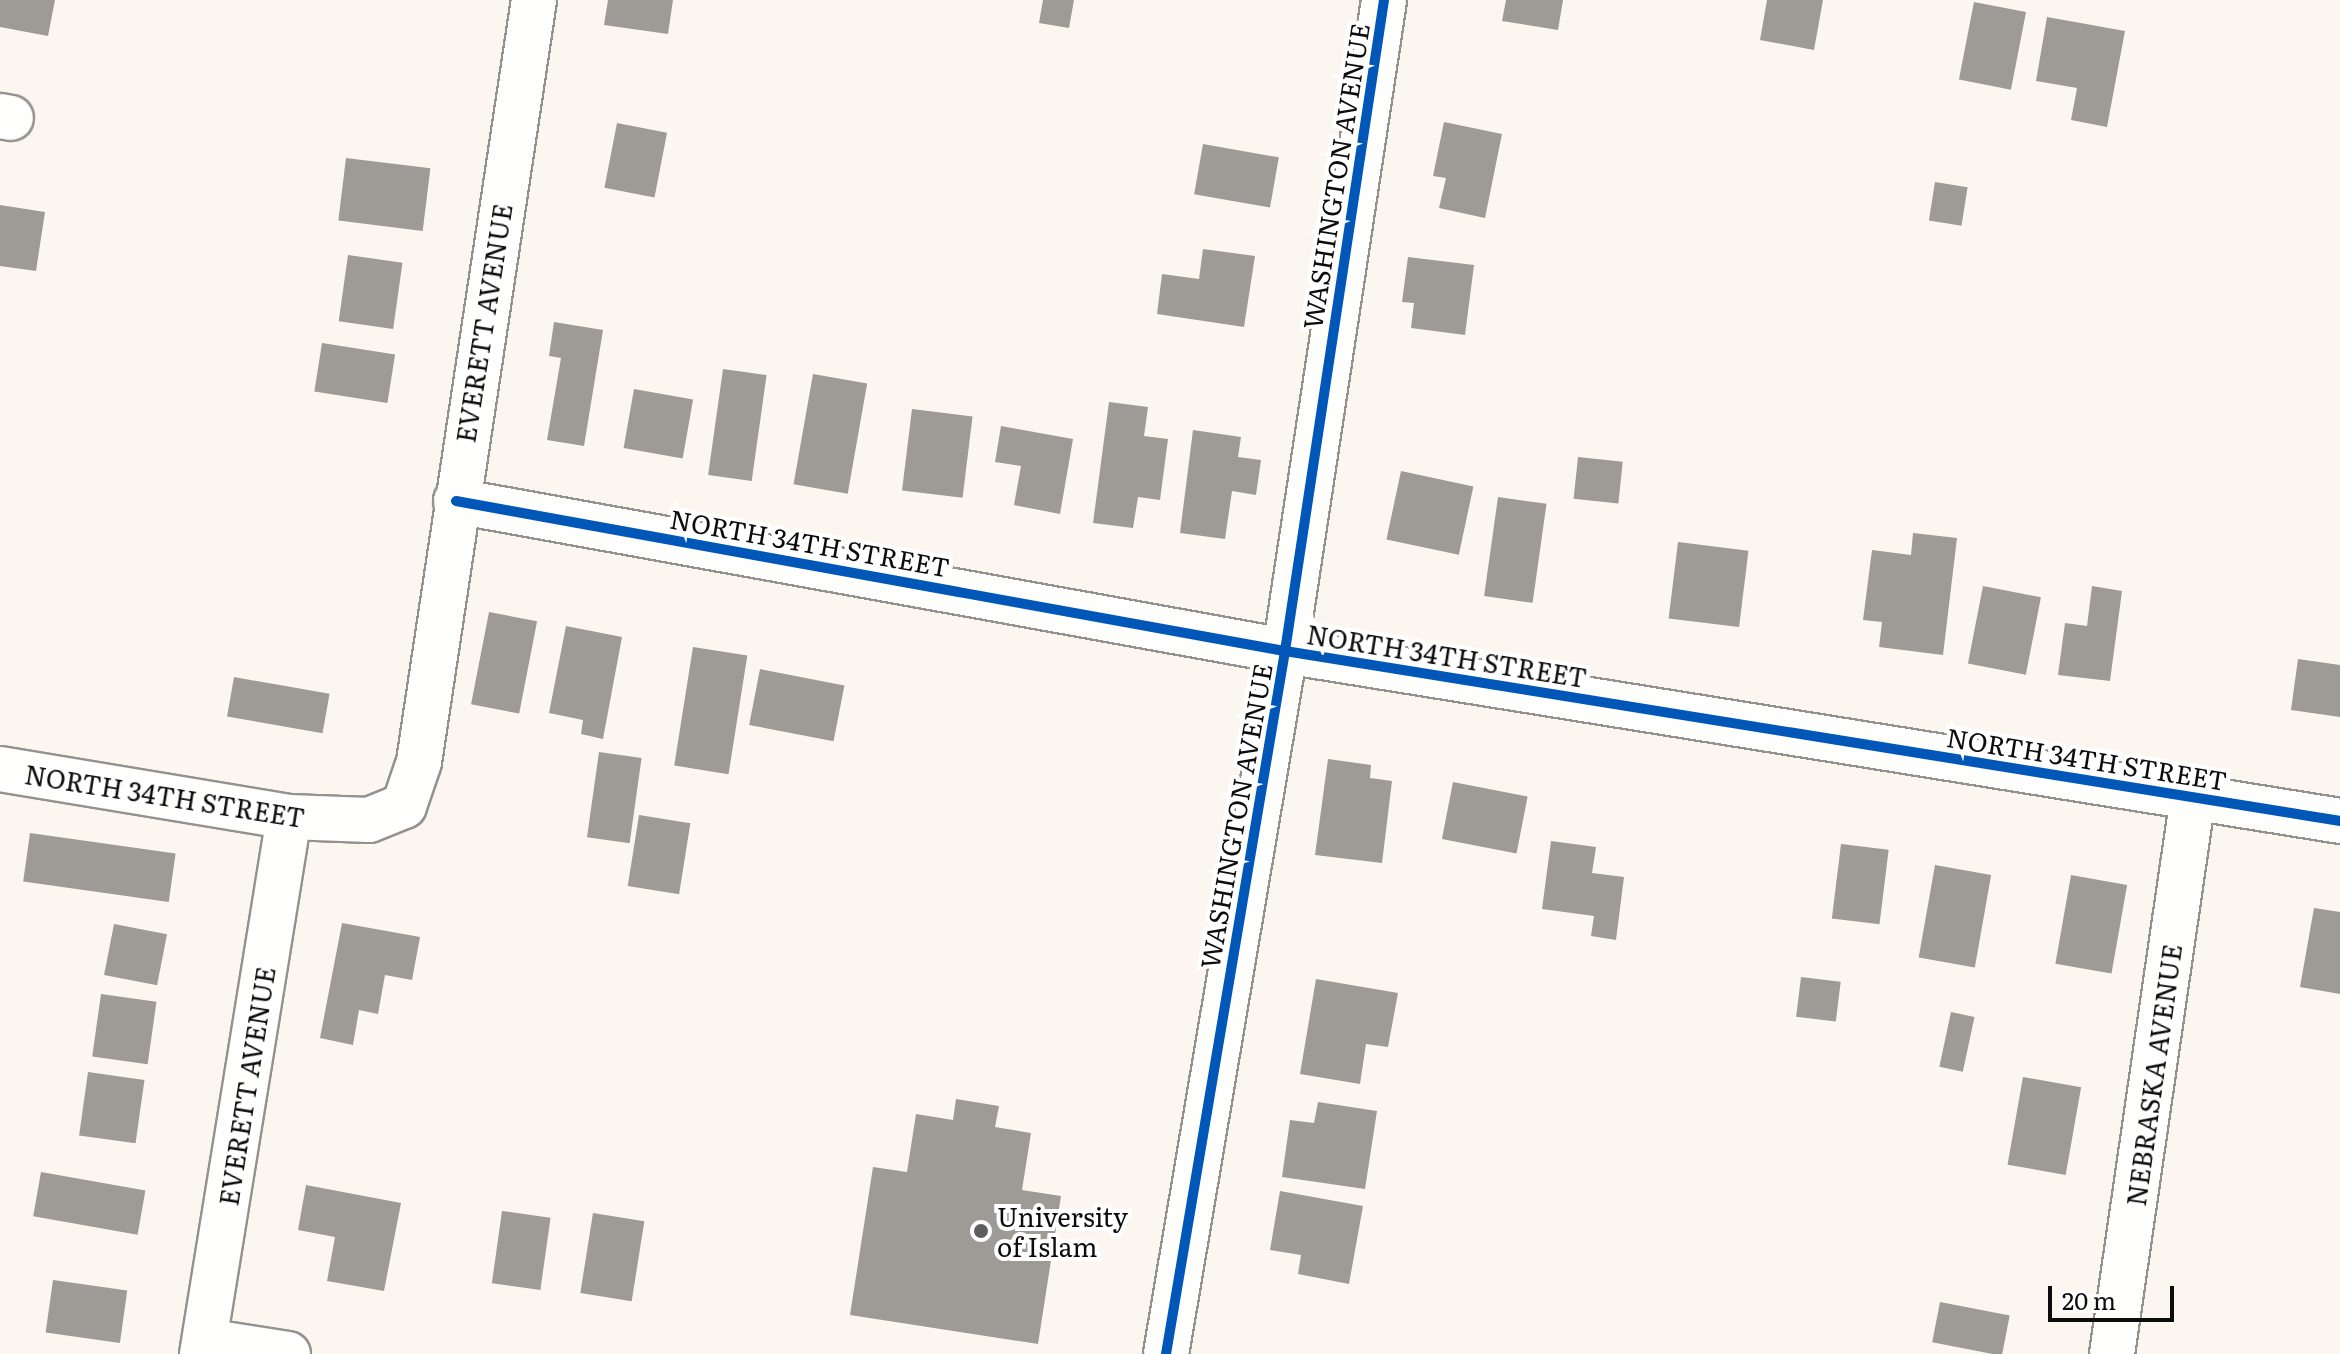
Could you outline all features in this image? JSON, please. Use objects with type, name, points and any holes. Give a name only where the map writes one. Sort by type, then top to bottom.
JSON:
[{"type":"street","name":"EVERETT AVENUE","points":[[434,646],[534,0]]},
{"type":"street","name":"WASHINGTON AVENUE","points":[[1166,1354],[1285,651],[1384,0]]},
{"type":"street","name":"NORTH 34TH STREET","points":[[456,501],[1285,651],[2340,821]]},
{"type":"street","name":"NORTH 34TH STREET","points":[[0,769],[289,817],[369,820],[404,806],[419,762],[434,646]]},
{"type":"street","name":"NEBRASKA AVENUE","points":[[2112,1354],[2193,797]]},
{"type":"street","name":"EVERETT AVENUE","points":[[203,1347],[289,817]]},
{"type":"street","points":[[203,1347],[288,1354]]},
{"type":"building","points":[[0,0],[55,0],[48,36],[0,27]]},
{"type":"building","points":[[608,0],[673,0],[668,34],[604,25]]},
{"type":"building","points":[[1043,0],[1074,0],[1069,28],[1039,23]]},
{"type":"building","points":[[1506,0],[1563,0],[1558,30],[1502,21]]},
{"type":"building","points":[[1767,0],[1823,0],[1814,50],[1760,40]]},
{"type":"building","points":[[1974,2],[2026,12],[2011,90],[1959,80]]},
{"type":"building","points":[[2047,17],[2125,31],[2107,127],[2071,120],[2077,88],[2036,81]]},
{"type":"building","points":[[1444,122],[1502,134],[1485,218],[1439,208],[1446,178],[1433,176]]},
{"type":"building","points":[[617,123],[667,133],[654,198],[604,188]]},
{"type":"building","points":[[1203,144],[1279,157],[1270,208],[1194,194]]},
{"type":"building","points":[[346,158],[430,168],[423,231],[338,221]]},
{"type":"building","points":[[1935,182],[1968,187],[1961,226],[1929,221]]},
{"type":"building","points":[[0,205],[45,212],[36,271],[0,266]]},
{"type":"building","points":[[1203,249],[1255,256],[1244,327],[1157,314],[1162,274],[1199,279]]},
{"type":"building","points":[[348,255],[402,263],[393,329],[339,321]]},
{"type":"building","points":[[1408,257],[1474,265],[1465,335],[1411,328],[1414,303],[1402,302]]},
{"type":"building","points":[[554,322],[603,330],[584,446],[547,440],[561,358],[549,356]]},
{"type":"building","points":[[322,343],[395,355],[387,403],[314,391]]},
{"type":"building","points":[[723,369],[767,375],[752,481],[708,475]]},
{"type":"building","points":[[813,374],[867,384],[848,494],[794,484]]},
{"type":"building","points":[[634,389],[693,399],[683,459],[624,448]]},
{"type":"building","points":[[1109,402],[1148,407],[1144,436],[1168,439],[1160,500],[1138,497],[1133,528],[1093,523]]},
{"type":"building","points":[[912,409],[973,416],[963,498],[902,490]]},
{"type":"building","points":[[1001,426],[1073,439],[1060,514],[1014,505],[1021,466],[995,462]]},
{"type":"building","points":[[1193,430],[1241,437],[1238,457],[1261,460],[1256,495],[1232,491],[1225,539],[1180,533]]},
{"type":"building","points":[[1578,457],[1623,462],[1618,503],[1574,499]]},
{"type":"building","points":[[1401,471],[1473,486],[1459,555],[1386,539]]},
{"type":"building","points":[[1498,497],[1547,504],[1533,603],[1484,596]]},
{"type":"building","points":[[1913,533],[1957,538],[1943,655],[1879,647],[1882,622],[1863,620],[1872,550],[1911,555]]},
{"type":"building","points":[[1678,542],[1748,551],[1739,627],[1669,618]]},
{"type":"building","points":[[1983,586],[2041,597],[2026,675],[1968,664]]},
{"type":"building","points":[[2092,586],[2122,591],[2110,681],[2058,675],[2065,623],[2087,626]]},
{"type":"building","points":[[489,612],[537,621],[519,714],[471,704]]},
{"type":"building","points":[[566,626],[622,637],[603,739],[581,734],[583,720],[549,713]]},
{"type":"building","points":[[693,647],[747,656],[729,774],[674,766]]},
{"type":"building","points":[[2298,659],[2340,665],[2340,717],[2291,710]]},
{"type":"building","points":[[760,669],[844,685],[834,741],[749,725]]},
{"type":"building","points":[[234,677],[330,694],[323,733],[227,716]]},
{"type":"building","points":[[599,752],[642,758],[630,843],[587,837]]},
{"type":"building","points":[[1328,759],[1371,765],[1370,778],[1392,781],[1382,863],[1315,855]]},
{"type":"building","points":[[1453,782],[1528,797],[1517,853],[1442,839]]},
{"type":"building","points":[[639,815],[690,823],[679,894],[628,886]]},
{"type":"building","points":[[30,833],[176,853],[169,902],[23,882]]},
{"type":"building","points":[[1551,841],[1596,847],[1592,873],[1624,877],[1616,940],[1591,936],[1594,916],[1542,909]]},
{"type":"building","points":[[1841,844],[1889,850],[1880,924],[1832,918]]},
{"type":"building","points":[[1935,865],[1991,875],[1975,967],[1919,958]]},
{"type":"building","points":[[2071,875],[2127,885],[2112,974],[2055,964]]},
{"type":"building","points":[[2314,908],[2340,912],[2340,994],[2300,987]]},
{"type":"building","points":[[342,923],[420,937],[412,980],[385,975],[378,1014],[359,1010],[353,1045],[320,1038]]},
{"type":"building","points":[[114,924],[167,934],[157,985],[104,975]]},
{"type":"building","points":[[1801,977],[1841,982],[1836,1022],[1796,1017]]},
{"type":"building","points":[[1316,979],[1398,993],[1388,1047],[1366,1044],[1360,1084],[1300,1074]]},
{"type":"building","points":[[101,994],[156,1002],[148,1064],[92,1056]]},
{"type":"building","points":[[1951,1012],[1974,1017],[1963,1072],[1939,1067]]},
{"type":"building","points":[[88,1072],[144,1080],[136,1143],[79,1135]]},
{"type":"building","points":[[2023,1077],[2081,1087],[2066,1175],[2008,1165]]},
{"type":"building","points":[[956,1099],[999,1106],[995,1127],[1031,1133],[1022,1190],[1061,1196],[1038,1344],[850,1315],[873,1167],[907,1172],[916,1114],[953,1120]]},
{"type":"building","points":[[1318,1102],[1377,1111],[1365,1189],[1282,1177],[1290,1120],[1314,1123]]},
{"type":"building","points":[[41,1172],[145,1190],[138,1235],[33,1216]]},
{"type":"building","points":[[306,1185],[401,1203],[384,1291],[327,1281],[335,1237],[298,1230]]},
{"type":"building","points":[[1280,1191],[1363,1206],[1349,1284],[1298,1274],[1301,1255],[1270,1250]]},
{"type":"building","points":[[502,1211],[551,1218],[540,1290],[492,1283]]},
{"type":"building","points":[[593,1213],[644,1221],[632,1301],[580,1293]]},
{"type":"building","points":[[53,1280],[127,1290],[120,1343],[46,1332]]},
{"type":"building","points":[[1940,1302],[2010,1316],[2002,1354],[1932,1342]]},
{"type":"cycle path","points":[[1166,1354],[1285,651],[1384,0]]},
{"type":"cycle path","points":[[456,501],[1285,651],[2340,821]]},
{"type":"place","name":"University of Islam","points":[[981,1231]]}]
